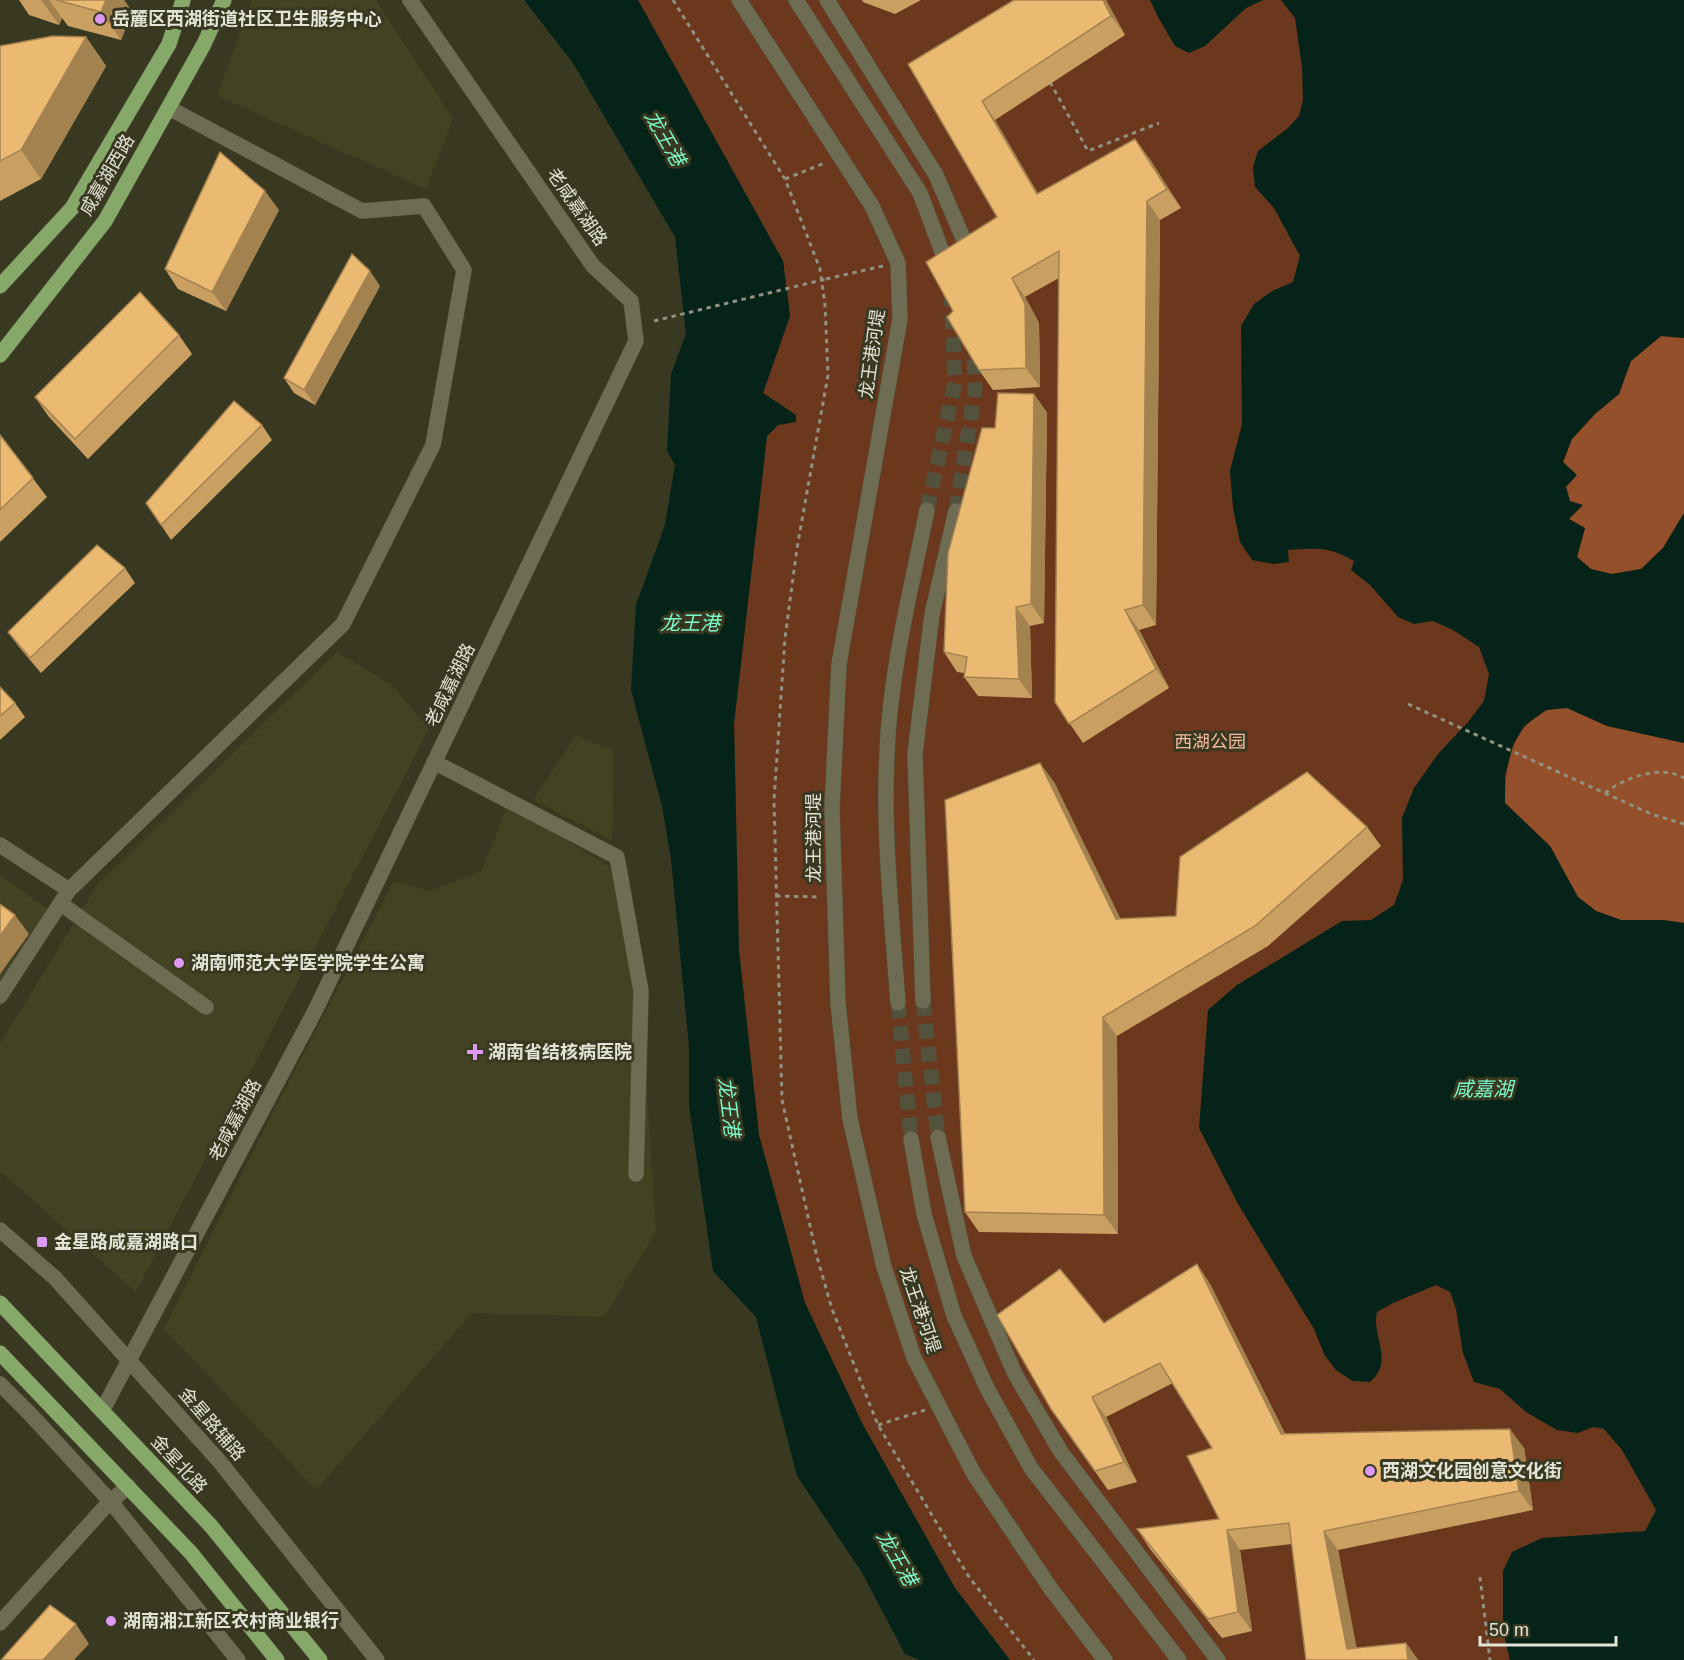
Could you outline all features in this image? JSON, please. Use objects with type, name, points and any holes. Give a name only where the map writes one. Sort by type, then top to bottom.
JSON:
[{"type":"main road","name":"咸嘉湖西路","points":[[0,286],[72,208],[169,44],[183,0]]},
{"type":"main road","name":"咸嘉湖西路","points":[[0,355],[105,222],[204,44],[224,0]]},
{"type":"main road","name":"金星北路","points":[[0,1303],[211,1526],[320,1660]]},
{"type":"main road","points":[[0,1353],[191,1553],[277,1660]]},
{"type":"street","name":"老咸嘉湖路","points":[[102,1411],[316,1009],[636,341],[631,301],[593,266],[410,0]]},
{"type":"street","name":"龙王港河堤","points":[[739,0],[872,206],[898,262],[900,319],[839,664],[832,808],[838,1003],[850,1119],[884,1267],[914,1358],[974,1474],[1051,1589],[1105,1660]]},
{"type":"street","points":[[796,0],[920,193],[950,274]]},
{"type":"street","points":[[827,0],[936,175],[972,260]]},
{"type":"street","points":[[0,996],[65,897],[343,624],[433,445],[464,270],[424,206],[362,211],[169,108]]},
{"type":"street","points":[[898,1003],[885,829],[887,751],[898,656],[927,510]]},
{"type":"street","points":[[922,1001],[915,754],[932,614],[956,511]]},
{"type":"street","points":[[434,762],[617,857],[641,991],[636,1174]]},
{"type":"street","points":[[0,845],[206,1007]]},
{"type":"street","points":[[938,1137],[964,1256],[1015,1374],[1061,1452],[1218,1660]]},
{"type":"street","points":[[911,1139],[924,1214],[951,1305],[987,1388],[1031,1468],[1179,1660]]},
{"type":"street","name":"金星路辅路","points":[[0,1230],[55,1278],[220,1462],[377,1660]]},
{"type":"street","points":[[0,1384],[111,1502],[238,1660]]},
{"type":"street","points":[[0,1623],[128,1486]]},
{"type":"path","points":[[1045,74],[1088,151],[1159,123]]},
{"type":"path","points":[[785,179],[840,157]]},
{"type":"path","points":[[654,321],[898,262]]},
{"type":"path","points":[[1408,704],[1651,814],[1684,824]]},
{"type":"path","points":[[1605,793],[1615,785],[1660,772],[1684,778]]},
{"type":"path","points":[[777,896],[835,898]]},
{"type":"path","points":[[878,1425],[939,1406]]},
{"type":"path","points":[[1480,1577],[1490,1660]]},
{"type":"shaded area","points":[[252,0],[376,0],[453,119],[426,189],[217,96]]},
{"type":"shaded area","points":[[1661,336],[1684,338],[1684,513],[1663,548],[1641,569],[1612,574],[1591,569],[1577,557],[1585,528],[1569,519],[1570,501],[1563,462],[1572,439],[1595,414],[1619,394],[1631,361]]},
{"type":"shaded area","name":"湖南师范大学医学院学生公寓","points":[[337,652],[392,685],[429,729],[136,1292],[0,1171],[0,1044],[97,885]]},
{"type":"shaded area","points":[[1567,708],[1607,726],[1684,743],[1684,923],[1663,920],[1621,920],[1596,911],[1578,897],[1550,846],[1505,803],[1508,764],[1517,739],[1533,720],[1546,711]]},
{"type":"shaded area","points":[[576,735],[614,751],[612,840],[533,800]]},
{"type":"shaded area","name":"湖南省结核病医院","points":[[508,805],[615,870],[640,976],[656,1232],[604,1317],[472,1313],[316,1490],[164,1329],[273,1112],[394,881],[430,891],[481,871]]},
{"type":"shaded area","points":[[0,875],[49,910],[0,996]]},
{"type":"green space","name":"西湖公园","points":[[638,0],[1684,0],[1684,1660],[1010,1660],[955,1588],[863,1425],[805,1303],[759,1135],[739,951],[734,724],[767,436],[778,425],[795,414],[763,393],[790,316],[783,261]]},
{"type":"water","name":"龙王港","points":[[524,0],[638,0],[783,261],[790,316],[763,393],[796,415],[796,422],[778,425],[767,436],[734,724],[739,951],[759,1135],[805,1303],[863,1425],[955,1588],[1010,1660],[920,1660],[905,1654],[861,1571],[797,1476],[756,1317],[713,1271],[689,1106],[689,1047],[671,859],[662,806],[631,690],[636,605],[665,525],[675,465],[667,451],[671,374],[686,334],[675,237],[573,63]]},
{"type":"water","points":[[1150,0],[1263,0],[1246,8],[1205,46],[1189,53],[1175,46]]},
{"type":"water","name":"咸嘉湖","points":[[1281,0],[1684,0],[1684,338],[1661,336],[1631,361],[1619,394],[1595,414],[1572,439],[1563,462],[1577,475],[1566,487],[1570,501],[1583,505],[1569,519],[1585,528],[1577,557],[1591,569],[1612,574],[1641,569],[1663,548],[1684,513],[1684,743],[1607,726],[1567,708],[1546,710],[1524,726],[1513,745],[1505,776],[1505,803],[1550,846],[1578,897],[1596,911],[1621,920],[1663,920],[1684,923],[1684,1660],[1510,1660],[1503,1630],[1503,1571],[1512,1552],[1542,1538],[1645,1531],[1656,1510],[1622,1450],[1604,1429],[1593,1427],[1578,1433],[1557,1430],[1526,1412],[1500,1389],[1474,1382],[1463,1353],[1456,1309],[1450,1292],[1436,1285],[1377,1312],[1377,1331],[1382,1357],[1381,1366],[1370,1382],[1353,1381],[1337,1371],[1325,1356],[1314,1329],[1238,1204],[1199,1128],[1208,1010],[1237,985],[1342,921],[1371,920],[1394,905],[1403,880],[1402,818],[1414,788],[1438,754],[1484,701],[1489,674],[1479,647],[1453,630],[1433,621],[1414,624],[1398,617],[1370,585],[1351,570],[1354,561],[1345,556],[1322,549],[1288,550],[1289,562],[1273,564],[1252,560],[1240,542],[1233,508],[1230,471],[1242,424],[1241,326],[1254,304],[1272,291],[1293,282],[1300,256],[1274,208],[1255,187],[1253,167],[1258,151],[1288,128],[1299,116],[1303,100],[1302,67],[1295,18]]},
{"type":"building","points":[[56,0],[106,0],[101,12]]},
{"type":"building","points":[[1014,0],[1103,0],[1111,16],[982,101],[1037,194],[1135,139],[1167,189],[1147,201],[1143,605],[1125,610],[1156,669],[1069,724],[1055,702],[1059,251],[1012,278],[1025,304],[1026,368],[979,370],[947,317],[953,311],[926,262],[997,217],[908,64]]},
{"type":"building","points":[[53,36],[86,37],[21,150],[0,161],[0,46]]},
{"type":"building","points":[[220,152],[265,191],[212,292],[165,269]]},
{"type":"building","points":[[352,254],[370,271],[304,390],[284,378]]},
{"type":"building","points":[[140,292],[179,335],[75,439],[35,397]]},
{"type":"building","points":[[998,393],[1034,394],[1031,604],[1016,607],[1019,679],[964,677],[967,657],[944,652],[948,553],[982,428],[995,428]]},
{"type":"building","points":[[234,401],[262,425],[161,525],[146,503]]},
{"type":"building","points":[[0,435],[33,478],[0,510]]},
{"type":"building","points":[[97,545],[125,568],[30,658],[8,632]]},
{"type":"building","points":[[0,687],[15,703],[0,716]]},
{"type":"building","points":[[1040,763],[1116,919],[1176,916],[1180,857],[1307,772],[1367,827],[1255,926],[1103,1017],[1104,1215],[965,1212],[945,800]]},
{"type":"building","points":[[0,904],[15,915],[0,936]]},
{"type":"building","name":"西湖文化园创意文化街","points":[[1197,1264],[1281,1434],[1510,1429],[1519,1491],[1324,1531],[1347,1649],[1406,1643],[1408,1660],[1306,1660],[1289,1523],[1227,1530],[1238,1612],[1208,1619],[1137,1529],[1219,1519],[1187,1456],[1212,1448],[1160,1363],[1092,1397],[1124,1462],[1095,1471],[1051,1409],[997,1315],[1060,1269],[1104,1323]]},
{"type":"building","points":[[50,1605],[76,1624],[43,1660],[1,1660]]},
{"type":"tunnel","points":[[927,510],[955,383],[951,289]]},
{"type":"tunnel","points":[[956,511],[975,390],[974,345]]},
{"type":"tunnel","points":[[923,1001],[938,1137]]},
{"type":"tunnel","points":[[898,1003],[911,1139]]},
{"type":"place","name":"岳麓区西湖街道社区卫生服务中心","points":[[100,19]]},
{"type":"place","name":"湖南师范大学医学院学生公寓","points":[[179,963]]},
{"type":"place","name":"湖南省结核病医院","points":[[475,1052]]},
{"type":"place","name":"金星路咸嘉湖路口","points":[[42,1242]]},
{"type":"place","name":"西湖文化园创意文化街","points":[[1370,1471]]},
{"type":"place","name":"湖南湘江新区农村商业银行","points":[[111,1621]]}]
